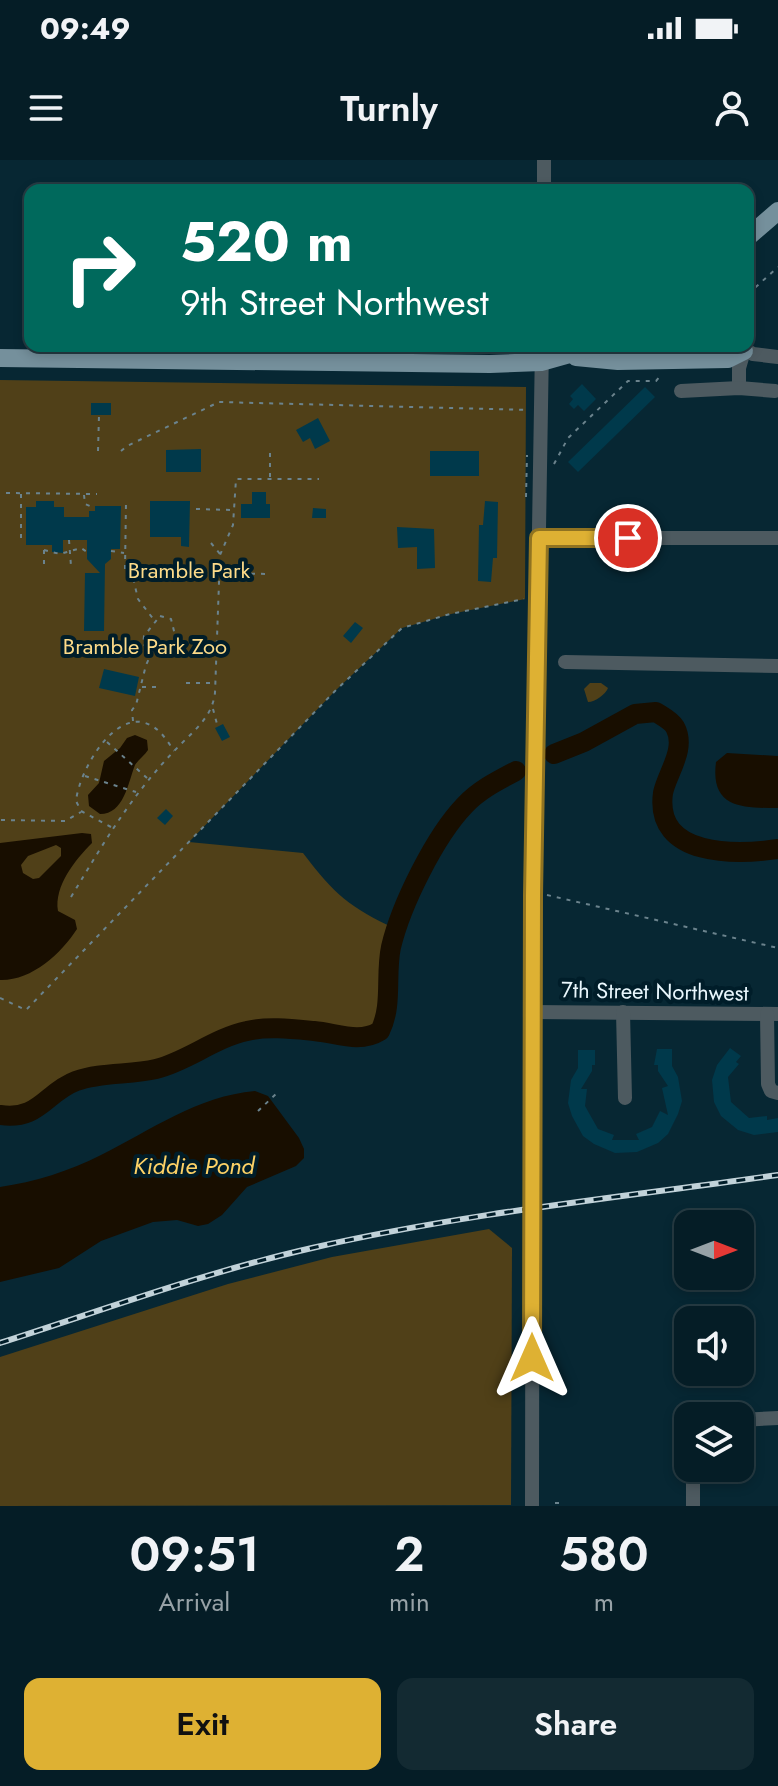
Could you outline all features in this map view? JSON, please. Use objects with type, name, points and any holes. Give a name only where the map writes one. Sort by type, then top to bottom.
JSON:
[{"type":"main road","points":[[754,232],[778,211]]},
{"type":"main road","points":[[565,356],[578,352]]},
{"type":"main road","points":[[0,358],[490,364],[542,354],[618,361],[728,359],[736,352]]},
{"type":"street","points":[[544,160],[544,184]]},
{"type":"street","points":[[739,388],[741,352]]},
{"type":"street","points":[[752,352],[778,357]]},
{"type":"street","points":[[532,1506],[532,1012],[539,538],[533,464],[542,354]]},
{"type":"street","points":[[681,391],[739,388],[775,391]]},
{"type":"street","points":[[539,538],[778,538]]},
{"type":"street","points":[[565,662],[778,666]]},
{"type":"street","name":"7th Street Northwest","points":[[532,1012],[773,1014]]},
{"type":"street","points":[[623,1012],[625,1098]]},
{"type":"street","points":[[773,1014],[768,1084],[771,1091],[778,1093]]},
{"type":"street","points":[[754,1419],[778,1418]]},
{"type":"street","points":[[693,1482],[693,1506]]},
{"type":"path","points":[[754,289],[778,267]]},
{"type":"path","points":[[527,451],[533,464],[554,464],[568,438],[628,381],[656,381],[677,360]]},
{"type":"path","points":[[121,451],[219,402],[529,410]]},
{"type":"path","points":[[98,451],[99,415]]},
{"type":"path","points":[[270,453],[270,479]]},
{"type":"path","points":[[71,897],[137,792],[204,722],[212,708],[220,555],[231,533],[236,479],[319,479]]},
{"type":"path","points":[[6,493],[97,494]]},
{"type":"path","points":[[21,493],[21,538],[26,538]]},
{"type":"path","points":[[44,494],[44,501]]},
{"type":"path","points":[[84,494],[85,504],[95,508]]},
{"type":"path","points":[[125,569],[126,502]]},
{"type":"path","points":[[196,509],[233,510]]},
{"type":"path","points":[[69,540],[71,566]]},
{"type":"path","points":[[211,543],[220,555]]},
{"type":"path","points":[[44,545],[44,564]]},
{"type":"path","points":[[44,550],[53,554],[81,548],[87,552]]},
{"type":"path","points":[[111,551],[125,553]]},
{"type":"path","points":[[131,569],[138,599],[155,621]]},
{"type":"path","points":[[220,573],[268,574]]},
{"type":"path","points":[[0,998],[26,1010],[336,690],[402,628],[450,614],[525,599]]},
{"type":"path","points":[[160,616],[171,619],[176,648],[169,651],[155,647],[143,645],[143,641],[160,616]]},
{"type":"path","points":[[133,722],[132,710],[155,647]]},
{"type":"path","points":[[186,683],[215,683]]},
{"type":"path","points":[[141,687],[158,687]]},
{"type":"path","points":[[212,708],[217,724]]},
{"type":"path","points":[[112,828],[81,811],[76,801],[91,757],[105,741],[133,722],[156,728],[174,751]]},
{"type":"path","points":[[105,741],[148,779]]},
{"type":"path","points":[[83,775],[137,792]]},
{"type":"path","points":[[1,820],[65,821],[81,811]]},
{"type":"path","points":[[533,895],[596,905],[778,948]]},
{"type":"path","points":[[258,1111],[278,1092]]},
{"type":"path","points":[[555,1503],[564,1503]]},
{"type":"green space","name":"Bramble Park","points":[[0,380],[526,387],[525,599],[402,628],[336,690],[189,842],[303,853],[324,880],[344,898],[366,914],[396,929],[388,971],[386,1019],[374,1036],[357,1039],[292,1029],[246,1031],[159,1068],[75,1081],[33,1110],[13,1116],[0,1115]]},
{"type":"green space","points":[[590,683],[601,683],[608,688],[600,697],[588,702],[584,689]]},
{"type":"green space","points":[[489,1229],[512,1248],[511,1505],[0,1506],[0,1357],[228,1284],[332,1257]]},
{"type":"water","points":[[135,735],[147,740],[148,750],[135,765],[120,803],[108,813],[100,814],[89,806],[88,795],[99,783],[104,761],[127,738]]},
{"type":"water","points":[[727,753],[778,756],[778,808],[741,806],[723,797],[715,777],[716,762]]},
{"type":"water","points":[[82,833],[91,834],[92,843],[73,865],[59,892],[58,911],[75,920],[77,929],[63,948],[34,971],[0,980],[0,843]],"holes":[[[56,845],[61,848],[61,856],[39,878],[33,879],[23,873],[21,865],[28,856]]]},
{"type":"water","name":"Kiddie Pond","points":[[255,1091],[268,1096],[299,1138],[304,1158],[296,1166],[247,1187],[222,1215],[208,1224],[198,1226],[177,1220],[153,1222],[101,1241],[59,1268],[0,1282],[0,1187],[64,1171],[194,1107],[234,1094]]},
{"type":"building","points":[[582,384],[596,399],[584,411],[578,405],[574,409],[569,404],[573,399],[570,396]]},
{"type":"building","points":[[645,387],[655,397],[578,472],[568,462]]},
{"type":"building","points":[[91,403],[111,403],[111,415],[91,415]]},
{"type":"building","points":[[318,418],[330,441],[315,449],[310,438],[303,442],[296,430]]},
{"type":"building","points":[[201,449],[201,472],[166,472],[166,450]]},
{"type":"building","points":[[430,451],[479,451],[479,476],[430,476]]},
{"type":"building","points":[[252,492],[266,492],[270,518],[241,518],[241,504],[252,504]]},
{"type":"building","points":[[36,501],[54,501],[54,507],[64,507],[64,517],[89,517],[89,511],[95,511],[95,506],[121,506],[120,549],[111,549],[111,559],[105,564],[104,631],[84,631],[85,573],[100,573],[87,559],[87,540],[63,540],[63,553],[52,552],[52,545],[26,545],[26,507],[36,507]]},
{"type":"building","points":[[150,501],[190,501],[189,547],[181,546],[181,537],[150,537]]},
{"type":"building","points":[[485,501],[498,502],[497,558],[493,558],[491,582],[478,581],[479,525],[483,525]]},
{"type":"building","points":[[313,508],[326,509],[326,518],[312,518]]},
{"type":"building","points":[[397,527],[434,529],[435,568],[417,569],[417,547],[398,548]]},
{"type":"building","points":[[355,622],[363,628],[351,643],[343,636]]},
{"type":"building","points":[[104,669],[139,677],[135,696],[99,688]]},
{"type":"building","points":[[223,724],[230,737],[222,741],[215,728]]},
{"type":"building","points":[[166,809],[173,816],[165,825],[157,818]]},
{"type":"building","points":[[730,1048],[741,1056],[736,1062],[739,1064],[728,1077],[731,1102],[749,1118],[778,1118],[778,1132],[754,1135],[738,1130],[721,1116],[714,1102],[712,1080],[717,1065]]},
{"type":"building","points":[[657,1049],[672,1049],[672,1066],[678,1077],[682,1101],[668,1134],[658,1143],[637,1152],[615,1153],[583,1136],[568,1103],[571,1080],[578,1068],[578,1050],[595,1050],[595,1065],[592,1065],[592,1071],[581,1089],[587,1089],[585,1106],[598,1129],[614,1135],[612,1140],[639,1140],[636,1134],[652,1127],[660,1111],[668,1115],[662,1088],[668,1086],[658,1071],[658,1065],[654,1065]]},
{"type":"waterway","points":[[554,754],[584,742],[635,714],[656,712],[671,722],[678,735],[678,752],[663,793],[664,814],[672,830],[685,841],[702,848],[742,852],[778,849]]},
{"type":"waterway","points":[[0,1115],[13,1116],[33,1110],[76,1081],[156,1069],[247,1031],[289,1029],[356,1037],[380,1031],[388,1000],[391,947],[420,872],[442,834],[465,805],[482,790],[516,771]]},
{"type":"railway","points":[[0,1343],[194,1280],[312,1248],[486,1215],[778,1175]]},
{"type":"route","points":[[532,1358],[533,895],[539,538],[628,538]]},
{"type":"park label","name":"Bramble Park Zoo","points":[[145,646]]}]
